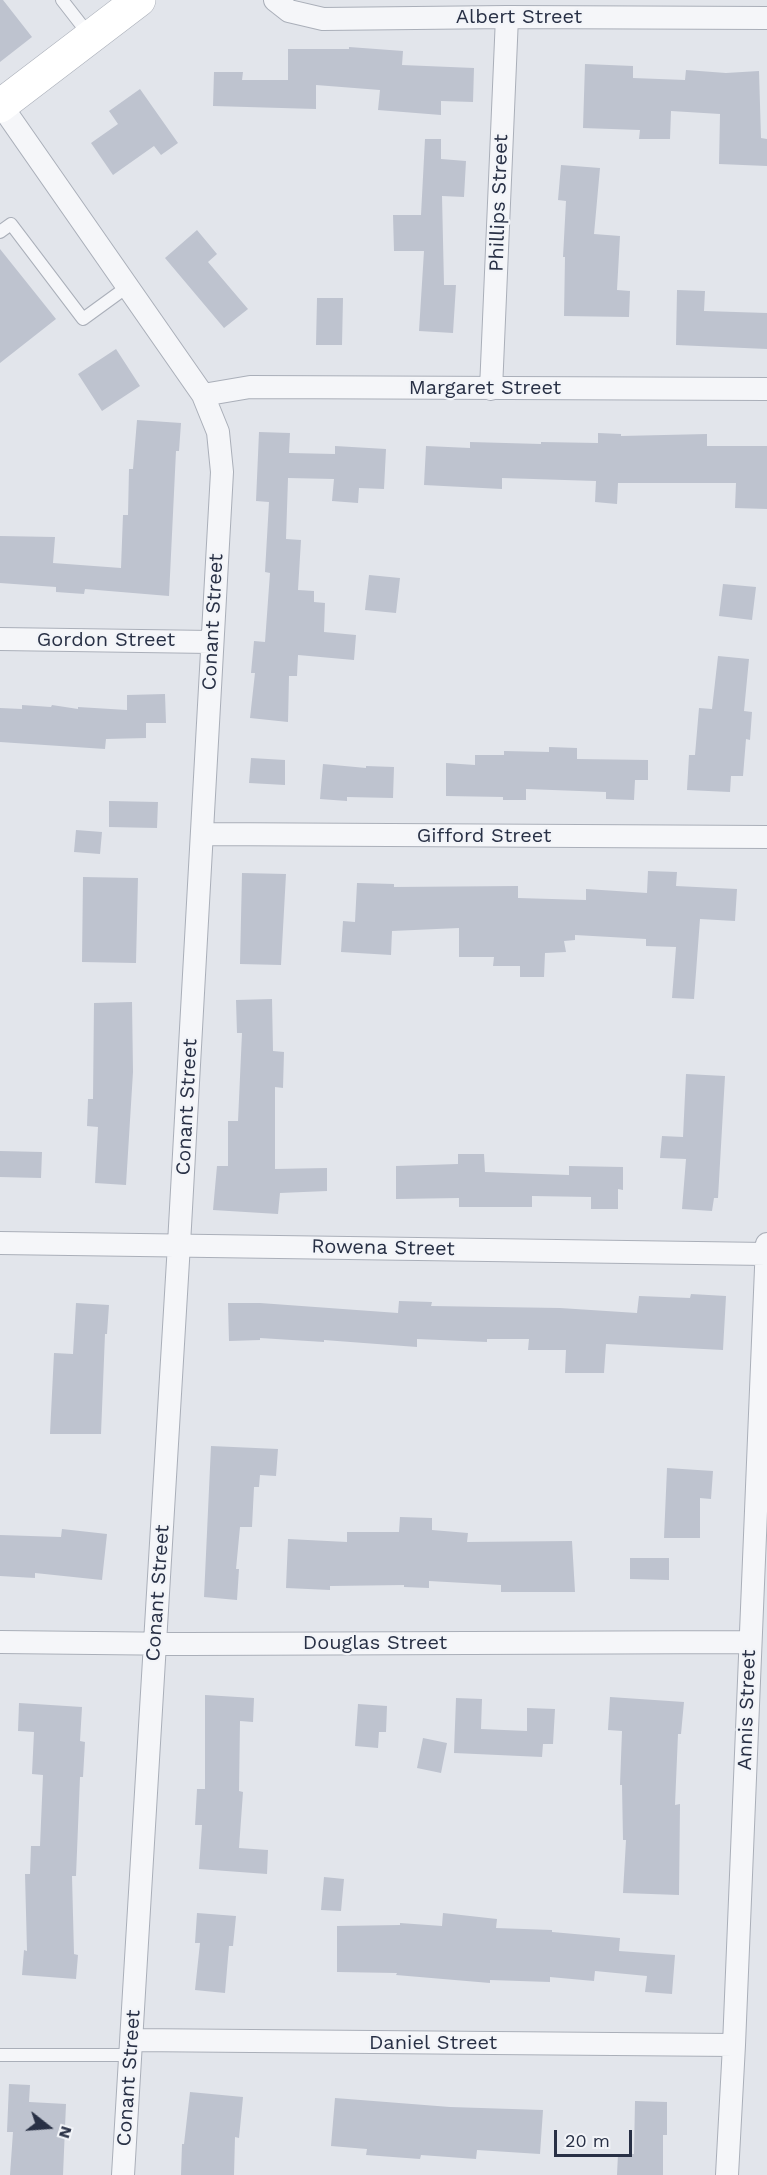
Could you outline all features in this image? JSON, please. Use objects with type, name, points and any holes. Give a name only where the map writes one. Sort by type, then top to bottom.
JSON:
[{"type":"main road","points":[[1,106],[139,0]]},
{"type":"street","name":"Albert Street","points":[[275,0],[289,11],[323,19],[767,18]]},
{"type":"street","name":"Phillips Street","points":[[491,389],[507,17]]},
{"type":"street","name":"Conant Street","points":[[1,106],[203,394],[218,432],[222,472],[156,1643],[123,2175]]},
{"type":"street","name":"Margaret Street","points":[[203,394],[250,387],[767,389]]},
{"type":"street","name":"Gordon Street","points":[[0,639],[211,642]]},
{"type":"street","name":"Gifford Street","points":[[202,834],[767,837]]},
{"type":"street","name":"Rowena Street","points":[[0,1243],[766,1254]]},
{"type":"street","name":"Annis Street","points":[[727,2175],[767,1244]]},
{"type":"street","name":"Douglas Street","points":[[0,1642],[750,1642]]},
{"type":"street","name":"Daniel Street","points":[[132,2048],[734,2045]]},
{"type":"lane","points":[[62,0],[91,37]]},
{"type":"lane","points":[[0,232],[11,224],[82,319],[128,287]]},
{"type":"lane","points":[[0,2055],[132,2048]]},
{"type":"building","points":[[0,0],[3,0],[32,37],[0,62]]},
{"type":"building","points":[[349,47],[403,51],[402,65],[474,68],[473,102],[441,101],[441,115],[378,110],[380,90],[316,85],[316,109],[213,106],[214,72],[243,72],[242,80],[288,80],[288,49],[349,49]]},
{"type":"building","points":[[585,64],[633,66],[633,78],[685,80],[686,70],[726,73],[759,71],[761,138],[767,139],[767,166],[719,164],[720,114],[671,111],[670,139],[639,139],[640,130],[583,128]]},
{"type":"building","points":[[140,89],[178,143],[161,155],[154,146],[113,175],[91,143],[118,124],[109,111]]},
{"type":"building","points":[[425,139],[441,139],[441,159],[466,161],[464,197],[442,196],[444,285],[456,285],[453,333],[419,331],[424,251],[394,251],[393,215],[421,215]]},
{"type":"building","points":[[561,165],[600,168],[594,234],[620,236],[617,290],[630,291],[629,317],[564,316],[565,257],[563,257],[566,201],[558,200]]},
{"type":"building","points":[[197,230],[217,254],[208,262],[248,309],[224,328],[165,258]]},
{"type":"building","points":[[0,249],[56,319],[0,363]]},
{"type":"building","points":[[677,290],[705,291],[704,311],[767,313],[767,349],[676,345]]},
{"type":"building","points":[[317,298],[343,298],[342,345],[316,345]]},
{"type":"building","points":[[116,349],[140,386],[102,411],[78,374]]},
{"type":"building","points":[[137,420],[181,423],[179,451],[176,451],[169,596],[85,589],[84,594],[56,592],[56,587],[0,583],[0,536],[55,537],[53,563],[121,568],[123,515],[128,515],[129,469],[133,469]]},
{"type":"building","points":[[259,432],[290,433],[289,453],[335,454],[335,446],[386,449],[384,489],[359,488],[358,503],[332,501],[334,479],[288,478],[286,539],[301,540],[298,590],[314,591],[314,602],[325,603],[324,632],[356,635],[354,660],[298,655],[297,676],[289,676],[288,722],[250,718],[255,673],[251,673],[254,641],[265,642],[270,573],[265,572],[269,502],[256,501]]},
{"type":"building","points":[[598,433],[621,434],[621,436],[707,434],[707,446],[767,446],[767,509],[735,508],[736,483],[618,483],[617,504],[595,502],[596,481],[502,478],[502,489],[424,485],[426,446],[470,448],[470,442],[598,443]]},
{"type":"building","points":[[369,575],[400,578],[396,613],[365,610]]},
{"type":"building","points":[[723,584],[756,587],[752,620],[719,616]]},
{"type":"building","points":[[718,656],[749,659],[744,711],[752,712],[750,740],[746,739],[743,776],[731,776],[730,792],[687,790],[689,755],[695,755],[699,708],[712,709]]},
{"type":"building","points":[[165,694],[166,723],[146,723],[146,738],[106,739],[105,749],[0,742],[0,708],[22,709],[22,705],[51,707],[52,705],[78,709],[78,707],[127,710],[127,695]]},
{"type":"building","points":[[549,747],[577,748],[577,759],[648,760],[648,780],[635,780],[634,800],[606,799],[606,792],[526,789],[526,800],[503,800],[503,797],[446,796],[446,763],[475,765],[475,755],[504,755],[504,751],[549,752]]},
{"type":"building","points":[[251,758],[285,760],[285,785],[249,783]]},
{"type":"building","points":[[323,764],[366,768],[366,766],[394,767],[393,798],[347,797],[347,801],[320,799]]},
{"type":"building","points":[[109,801],[158,802],[157,828],[109,827]]},
{"type":"building","points":[[76,830],[102,832],[100,854],[74,852]]},
{"type":"building","points":[[648,871],[677,872],[676,886],[737,889],[735,921],[700,919],[694,999],[672,998],[676,947],[646,946],[646,939],[575,935],[575,940],[564,941],[566,952],[545,953],[544,977],[520,977],[520,966],[493,966],[494,957],[459,957],[459,928],[392,931],[391,955],[341,952],[343,921],[355,922],[357,883],[394,884],[394,887],[518,886],[518,898],[586,900],[586,889],[647,893]]},
{"type":"building","points":[[242,873],[286,874],[281,965],[240,964]]},
{"type":"building","points":[[83,877],[138,878],[136,963],[82,962]]},
{"type":"building","points":[[272,999],[273,1051],[284,1052],[283,1088],[275,1087],[275,1169],[327,1168],[327,1191],[280,1193],[278,1214],[213,1210],[217,1166],[228,1166],[228,1121],[238,1121],[242,1033],[237,1033],[236,1000]]},
{"type":"building","points":[[132,1002],[133,1072],[126,1185],[95,1183],[98,1127],[87,1126],[88,1099],[93,1099],[94,1003]]},
{"type":"building","points":[[686,1074],[725,1076],[718,1198],[714,1198],[712,1211],[682,1209],[686,1159],[660,1158],[662,1136],[683,1137]]},
{"type":"building","points":[[0,1151],[42,1152],[41,1178],[0,1177]]},
{"type":"building","points":[[458,1154],[484,1154],[485,1172],[569,1175],[569,1166],[623,1167],[623,1190],[618,1189],[618,1209],[591,1209],[591,1197],[532,1196],[532,1207],[459,1207],[459,1198],[396,1199],[396,1166],[458,1164]]},
{"type":"building","points":[[691,1294],[726,1296],[723,1350],[606,1344],[604,1373],[565,1373],[566,1350],[528,1350],[529,1339],[487,1339],[487,1342],[417,1339],[417,1347],[324,1340],[324,1342],[260,1338],[260,1340],[229,1341],[228,1303],[260,1303],[398,1313],[399,1301],[432,1302],[431,1306],[560,1308],[637,1313],[639,1296],[690,1298]]},
{"type":"building","points":[[76,1303],[109,1305],[107,1334],[105,1334],[101,1434],[50,1434],[54,1353],[73,1354]]},
{"type":"building","points":[[211,1446],[278,1449],[276,1476],[260,1475],[259,1487],[254,1487],[252,1527],[240,1527],[236,1569],[239,1569],[237,1600],[204,1597]]},
{"type":"building","points":[[667,1468],[713,1471],[711,1499],[700,1498],[700,1538],[664,1538]]},
{"type":"building","points":[[400,1517],[432,1518],[432,1530],[468,1533],[467,1542],[572,1541],[575,1592],[501,1592],[501,1585],[429,1581],[429,1588],[404,1587],[404,1585],[330,1586],[330,1590],[286,1588],[288,1539],[347,1542],[347,1532],[399,1532]]},
{"type":"building","points":[[62,1529],[107,1534],[102,1580],[35,1573],[35,1578],[0,1576],[0,1535],[61,1537]]},
{"type":"building","points":[[630,1558],[669,1558],[669,1580],[630,1579]]},
{"type":"building","points":[[205,1695],[254,1698],[253,1722],[240,1721],[239,1791],[243,1792],[239,1848],[268,1850],[267,1874],[199,1869],[202,1825],[195,1825],[197,1789],[205,1789]]},
{"type":"building","points":[[610,1697],[684,1702],[681,1734],[678,1734],[675,1805],[680,1804],[679,1895],[623,1893],[626,1840],[623,1840],[622,1785],[620,1785],[622,1731],[608,1730]]},
{"type":"building","points":[[456,1698],[482,1699],[481,1729],[527,1731],[527,1708],[555,1709],[553,1744],[543,1744],[542,1757],[454,1753]]},
{"type":"building","points":[[19,1703],[82,1707],[80,1741],[85,1742],[83,1777],[80,1777],[76,1876],[72,1876],[74,1954],[78,1955],[76,1979],[22,1975],[24,1950],[27,1951],[25,1874],[30,1874],[31,1846],[40,1846],[43,1775],[32,1774],[34,1732],[18,1731]]},
{"type":"building","points":[[358,1704],[387,1706],[386,1732],[379,1732],[378,1748],[355,1746]]},
{"type":"building","points":[[423,1738],[447,1743],[441,1773],[417,1768]]},
{"type":"building","points":[[324,1877],[344,1879],[341,1911],[321,1910]]},
{"type":"building","points":[[197,1913],[236,1916],[233,1946],[229,1946],[225,1993],[195,1990],[200,1943],[195,1943]]},
{"type":"building","points":[[443,1913],[497,1919],[496,1928],[552,1930],[552,1932],[620,1938],[619,1951],[675,1955],[672,1994],[645,1992],[647,1976],[595,1971],[594,1981],[550,1977],[550,1982],[490,1980],[490,1983],[396,1975],[397,1973],[337,1972],[337,1926],[400,1925],[400,1923],[442,1926]]},
{"type":"building","points":[[9,2084],[30,2085],[29,2102],[66,2104],[63,2175],[10,2175],[13,2132],[7,2132]]},
{"type":"building","points":[[190,2092],[243,2097],[239,2138],[235,2137],[234,2175],[181,2175],[182,2144],[184,2144]]},
{"type":"building","points":[[335,2098],[450,2107],[543,2110],[540,2154],[477,2150],[476,2159],[421,2155],[420,2159],[366,2155],[367,2149],[331,2146]]},
{"type":"building","points":[[635,2101],[667,2102],[667,2135],[663,2135],[663,2175],[617,2175],[618,2154],[634,2154]]}]
